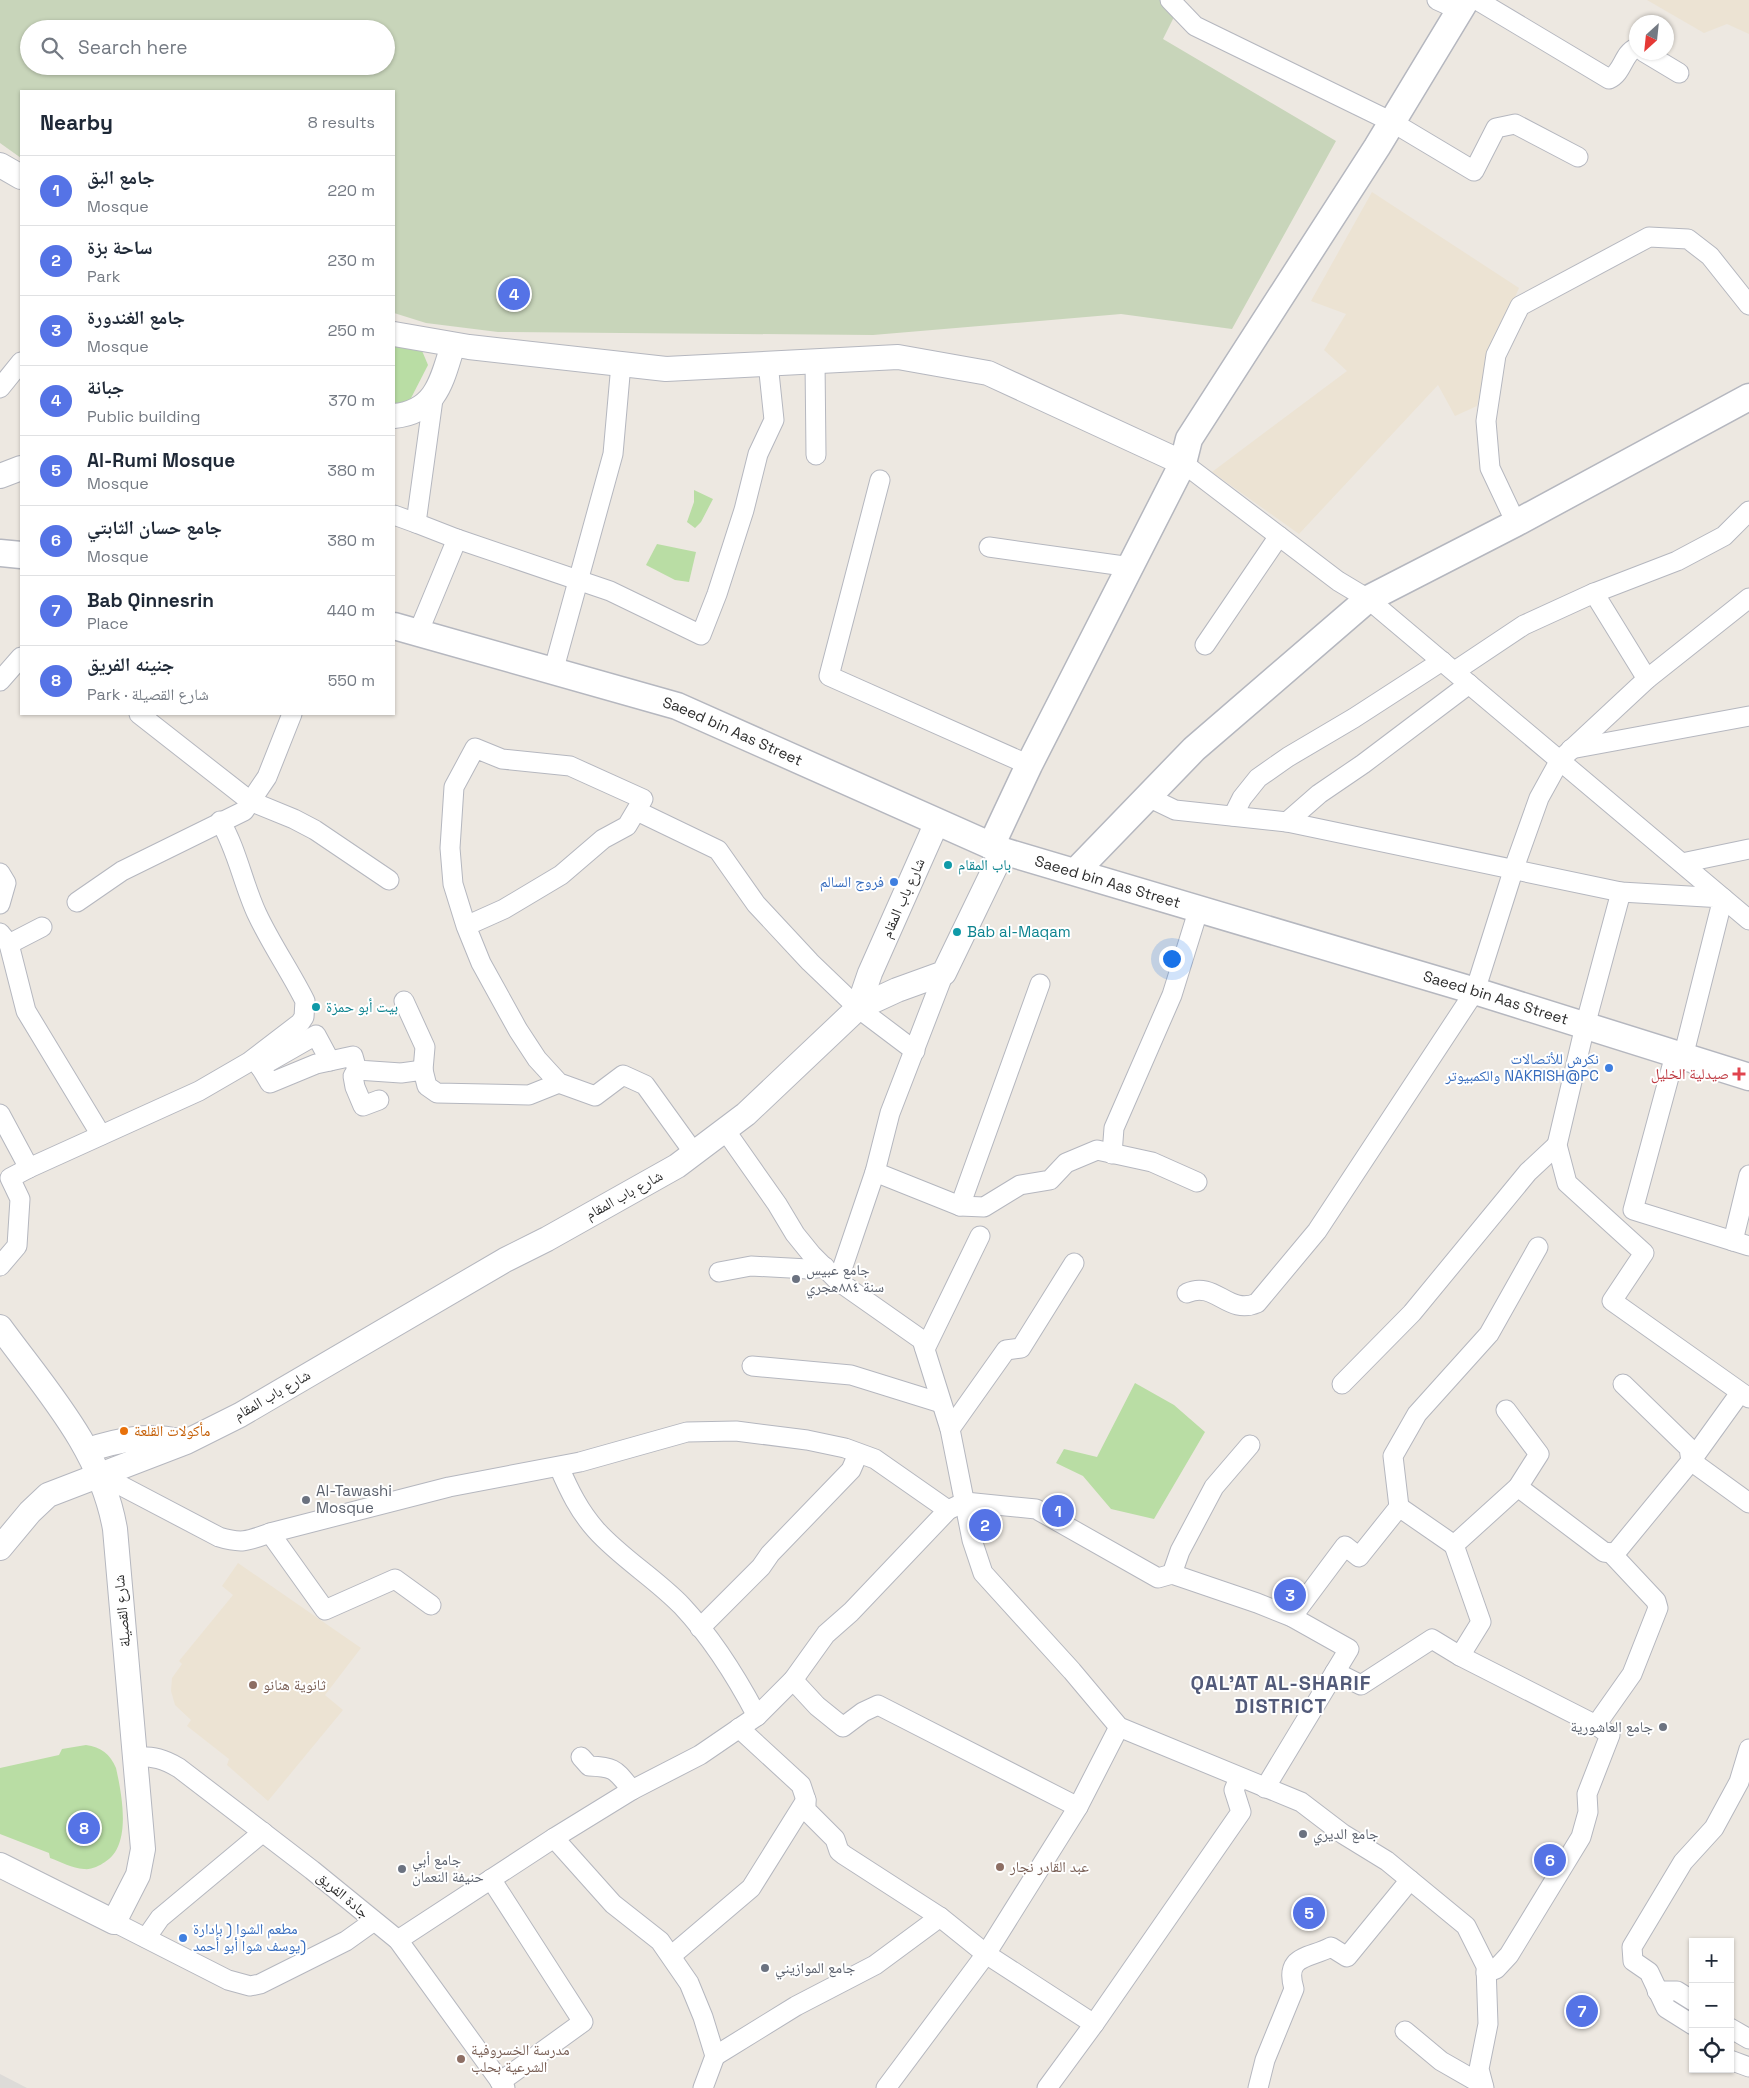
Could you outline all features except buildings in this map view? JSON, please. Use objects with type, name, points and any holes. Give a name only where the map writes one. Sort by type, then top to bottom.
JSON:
[{"type":"main road","points":[[997,848],[1029,765],[1183,463],[1189,439],[1392,122],[1460,3]]},
{"type":"main road","points":[[1076,871],[1194,749],[1368,599],[1516,523],[1749,397]]},
{"type":"main road","points":[[0,553],[20,555]]},
{"type":"main road","name":"Saeed bin Aas Street","points":[[406,629],[677,706],[997,848],[1475,991],[1749,1077]]},
{"type":"street","points":[[1170,0],[1195,26],[1392,122],[1474,171],[1496,128],[1515,124],[1578,157]]},
{"type":"street","points":[[1460,3],[1609,79],[1616,76],[1629,53]]},
{"type":"street","points":[[1658,60],[1679,72]]},
{"type":"street","points":[[0,165],[20,176]]},
{"type":"street","points":[[1516,523],[1490,468],[1486,421],[1496,355],[1520,306],[1649,237],[1688,239],[1710,256],[1749,305]]},
{"type":"street","points":[[395,334],[453,345],[666,369],[898,356],[988,373],[1183,463],[1338,581],[1368,599],[1469,684],[1565,755],[1682,863],[1749,920]]},
{"type":"street","points":[[416,522],[433,399],[453,345]]},
{"type":"street","points":[[815,361],[816,456]]},
{"type":"street","points":[[0,388],[20,363]]},
{"type":"street","points":[[553,672],[614,454],[622,364]]},
{"type":"street","points":[[395,515],[457,539],[610,591],[701,635],[717,594],[744,510],[758,454],[774,420],[768,364]]},
{"type":"street","points":[[395,416],[420,408],[433,399]]},
{"type":"street","points":[[0,476],[20,468]]},
{"type":"street","points":[[880,480],[829,676],[1029,765]]},
{"type":"street","points":[[1233,816],[1242,798],[1258,778],[1288,756],[1524,625],[1594,594],[1677,562],[1724,536],[1749,511]]},
{"type":"street","points":[[1205,645],[1279,536]]},
{"type":"street","points":[[406,629],[457,539]]},
{"type":"street","points":[[989,547],[1131,567]]},
{"type":"street","points":[[1594,594],[1647,679]]},
{"type":"street","points":[[1188,1293],[1199,1289],[1240,1307],[1247,1307],[1263,1298],[1317,1231],[1475,991],[1514,868],[1539,798],[1565,755],[1647,679],[1749,598]]},
{"type":"street","points":[[0,682],[20,658]]},
{"type":"street","points":[[1287,822],[1319,794],[1363,764],[1469,684]]},
{"type":"street","points":[[140,715],[250,801],[315,830],[389,880]]},
{"type":"street","points":[[77,902],[122,871],[244,810],[267,777],[292,715]]},
{"type":"street","points":[[1565,755],[1749,716]]},
{"type":"street","points":[[466,926],[504,909],[561,875],[603,839],[627,826],[643,799],[570,766],[502,759],[475,748],[454,788],[450,848],[453,884],[466,926],[481,963],[518,1030],[538,1059],[559,1083],[595,1096],[624,1076],[645,1085],[694,1153]]},
{"type":"street","points":[[1148,797],[1175,810],[1287,822],[1514,868],[1621,892],[1723,898]]},
{"type":"street","points":[[637,811],[718,850],[756,904],[810,962],[858,1008],[915,1051]]},
{"type":"street","points":[[220,821],[228,835],[240,873],[257,914],[305,1001],[306,1009],[300,1023],[257,1062]]},
{"type":"street","name":"شارع باب المقام","points":[[0,1548],[41,1500],[60,1489],[186,1442],[240,1415],[505,1260],[547,1239],[677,1166],[725,1130],[779,1085],[858,1008],[870,973],[937,822]]},
{"type":"street","points":[[838,1281],[875,1172],[890,1113],[944,973],[997,848]]},
{"type":"street","points":[[1682,863],[1749,849]]},
{"type":"street","points":[[0,872],[6,883],[0,904]]},
{"type":"street","points":[[1611,1554],[1617,1551],[1744,1395],[1612,1300],[1644,1253],[1566,1183],[1557,1145],[1585,1026],[1621,892]]},
{"type":"street","points":[[1723,898],[1679,1056],[1633,1210],[1741,1244],[1749,1175]]},
{"type":"street","points":[[1112,1154],[1114,1128],[1172,995],[1199,908]]},
{"type":"street","points":[[42,927],[4,939],[26,1011],[101,1135]]},
{"type":"street","points":[[858,1008],[897,990],[944,973]]},
{"type":"street","points":[[960,1206],[1040,984]]},
{"type":"street","points":[[404,1001],[425,1047],[423,1070],[427,1086],[437,1093],[529,1095],[559,1083]]},
{"type":"street","points":[[0,1266],[17,1246],[20,1199],[10,1178],[316,1035],[330,1061]]},
{"type":"street","points":[[257,1062],[270,1083],[316,1064],[353,1056],[357,1070],[353,1076],[355,1087],[363,1106],[379,1100]]},
{"type":"street","points":[[357,1070],[401,1074],[423,1070]]},
{"type":"street","points":[[0,1114],[28,1168]]},
{"type":"street","points":[[725,1130],[778,1204],[795,1234],[838,1281],[922,1340],[950,1429],[972,1540],[983,1573],[1072,1671],[1119,1727],[1301,1802],[1343,1834],[1387,1861],[1466,1926],[1486,1966],[1488,2024],[1479,2069],[1483,2087]]},
{"type":"street","points":[[1342,1384],[1412,1313],[1528,1172],[1557,1145]]},
{"type":"street","points":[[875,1172],[960,1206],[984,1206],[1020,1185],[1050,1180],[1066,1163],[1098,1150],[1152,1162],[1197,1182]]},
{"type":"street","points":[[925,1349],[980,1236]]},
{"type":"street","points":[[1292,1617],[1344,1546],[1359,1557],[1399,1507],[1393,1456],[1417,1414],[1489,1334],[1538,1247]]},
{"type":"street","points":[[950,1429],[1006,1350],[1021,1348],[1074,1263]]},
{"type":"street","points":[[720,1272],[751,1266],[808,1269],[825,1267]]},
{"type":"street","name":"شارع القصيلة","points":[[0,1327],[71,1422],[88,1450],[99,1474],[115,1529],[143,1856],[138,1874],[114,1922]]},
{"type":"street","points":[[752,1366],[851,1375],[941,1403]]},
{"type":"street","points":[[1623,1384],[1689,1448],[1691,1461],[1749,1503]]},
{"type":"street","points":[[1454,1545],[1518,1487],[1539,1454],[1506,1410]]},
{"type":"street","points":[[99,1474],[219,1537],[237,1542],[246,1542],[270,1533],[449,1487],[559,1467],[687,1432],[736,1432],[807,1440],[846,1448],[874,1459],[948,1510]]},
{"type":"street","points":[[88,1450],[126,1439],[144,1438],[186,1442]]},
{"type":"street","points":[[1172,1574],[1180,1550],[1214,1487],[1250,1445]]},
{"type":"street","points":[[700,1628],[761,1568],[770,1554],[851,1470],[858,1454]]},
{"type":"street","points":[[559,1467],[576,1504],[596,1530],[681,1606],[700,1628],[743,1690],[757,1716]]},
{"type":"street","points":[[1518,1487],[1604,1552],[1611,1554],[1656,1601],[1658,1608],[1632,1674],[1596,1726]]},
{"type":"street","points":[[398,1940],[554,1838],[632,1790],[700,1756],[757,1716],[793,1680],[826,1634],[851,1612],[948,1510],[965,1502],[1036,1509],[1158,1578],[1172,1574],[1257,1603],[1292,1617],[1349,1649],[1265,1788]]},
{"type":"street","points":[[1399,1507],[1454,1545],[1480,1622],[1460,1656]]},
{"type":"street","points":[[270,1533],[325,1610],[395,1580],[430,1605]]},
{"type":"street","points":[[1335,1672],[1361,1685],[1432,1639],[1460,1656],[1610,1734],[1587,1794],[1588,1812],[1582,1837],[1509,1954],[1496,1969],[1486,1973]]},
{"type":"street","points":[[793,1680],[817,1706],[843,1727],[863,1712],[878,1705],[1078,1807]]},
{"type":"street","points":[[886,2088],[986,1954],[1078,1807],[1119,1727]]},
{"type":"street","points":[[739,1728],[801,1785],[806,1800],[806,1810],[835,1839],[844,1856],[940,1917],[986,1954],[1094,2024]]},
{"type":"street","points":[[1689,2022],[1666,2008],[1649,1972],[1633,1961],[1632,1947],[1683,1862],[1714,1828],[1739,1782],[1749,1749]]},
{"type":"street","name":"جادة الفريق","points":[[135,1757],[151,1756],[164,1758],[262,1832],[398,1940],[502,2085]]},
{"type":"street","points":[[581,1757],[589,1766],[608,1766],[617,1772],[632,1790]]},
{"type":"street","points":[[1047,2088],[1094,2024],[1241,1812],[1234,1790],[1239,1778]]},
{"type":"street","points":[[671,1956],[751,1888],[806,1800]]},
{"type":"street","points":[[146,1938],[160,1918],[262,1832]]},
{"type":"street","points":[[554,1838],[614,1904],[660,1941],[688,1983],[700,2008],[714,2056],[704,2088]]},
{"type":"street","points":[[0,1865],[228,1980],[250,1986],[260,1984],[346,1941],[374,1922]]},
{"type":"street","points":[[491,1879],[583,2022],[502,2085]]},
{"type":"street","points":[[1258,2088],[1265,2060],[1294,1989],[1290,1978],[1291,1969],[1300,1958],[1318,1954],[1331,1947],[1347,1956],[1410,1880]]},
{"type":"street","points":[[714,2056],[796,2006],[876,1965],[940,1917]]},
{"type":"street","points":[[1657,1991],[1677,1992],[1689,2000]]},
{"type":"street","points":[[1734,2030],[1749,2039]]},
{"type":"street","points":[[1405,2031],[1441,2061],[1483,2087]]},
{"type":"street","points":[[1734,2061],[1749,2067]]},
{"type":"shaded area","points":[[1647,0],[1749,0],[1749,34],[1727,24],[1704,33]]},
{"type":"shaded area","points":[[1372,192],[1519,288],[1486,364],[1477,406],[1455,416],[1438,385],[1299,534],[1212,472],[1347,371],[1324,350],[1346,314],[1311,301]]},
{"type":"shaded area","name":"ثانوية هنانو","points":[[238,1563],[361,1648],[325,1695],[343,1710],[268,1801],[227,1765],[229,1759],[187,1726],[191,1720],[175,1705],[171,1691],[172,1678],[182,1664],[179,1661],[233,1595],[222,1586]]},
{"type":"shaded area","points":[[0,2074],[27,2088],[0,2088]]},
{"type":"green space","points":[[0,0],[1163,0],[1175,15],[1163,39],[1336,141],[1232,329],[1121,314],[873,335],[498,332],[426,323],[395,313],[395,90],[20,90],[20,157],[0,143]]},
{"type":"green space","points":[[395,339],[420,346],[428,365],[409,402],[395,409]]},
{"type":"green space","points":[[694,490],[713,499],[701,522],[695,528],[687,522],[694,502]]},
{"type":"green space","points":[[657,544],[696,552],[689,582],[675,580],[646,565]]},
{"type":"green space","points":[[1135,1383],[1174,1405],[1205,1432],[1154,1519],[1111,1509],[1083,1476],[1056,1463],[1064,1449],[1097,1457]]},
{"type":"green space","points":[[86,1745],[96,1747],[104,1752],[114,1763],[121,1792],[123,1819],[119,1844],[113,1854],[100,1865],[87,1869],[71,1866],[50,1858],[49,1853],[0,1834],[0,1768],[59,1755],[62,1749]]},
{"type":"place","name":"جبانة","points":[[514,294]]},
{"type":"place","name":"باب المقام","points":[[948,865]]},
{"type":"place","name":"فروج السالم","points":[[894,882]]},
{"type":"place","name":"Bab al-Maqam","points":[[957,932]]},
{"type":"place","name":"بيت أبو حمزة","points":[[316,1007]]},
{"type":"place","name":"نكرش للأتصالات والكمبيوتر NAKRISH@PC","points":[[1609,1068]]},
{"type":"place","name":"صيدلية الخليل","points":[[1739,1074]]},
{"type":"place","name":"جامع عبيس سنة ٨٨٤هجري","points":[[796,1279]]},
{"type":"place","name":"مأكولات القلعة","points":[[124,1431]]},
{"type":"place","name":"Al-Tawashi Mosque","points":[[306,1500]]},
{"type":"place","name":"جامع البق","points":[[1058,1511]]},
{"type":"place","name":"ساحة بزة","points":[[985,1525]]},
{"type":"place","name":"جامع الغندورة","points":[[1290,1595]]},
{"type":"place","name":"ثانوية هنانو","points":[[253,1685]]},
{"type":"place","name":"جامع العاشورية","points":[[1663,1727]]},
{"type":"place","name":"جنينه الفريق","points":[[84,1828]]},
{"type":"place","name":"جامع الديري","points":[[1303,1834]]},
{"type":"place","name":"جامع حسان الثابتي","points":[[1550,1860]]},
{"type":"place","name":"عبد القادر نجار","points":[[1000,1867]]},
{"type":"place","name":"جامع أبي حنيفة النعمان","points":[[402,1869]]},
{"type":"place","name":"Al-Rumi Mosque","points":[[1309,1913]]},
{"type":"place","name":"مطعم الشوا ( بإدارة يوسف شوا أبو أحمد)","points":[[183,1938]]},
{"type":"place","name":"جامع الموازيني","points":[[765,1968]]},
{"type":"place","name":"Bab Qinnesrin","points":[[1582,2011]]},
{"type":"place","name":"مدرسة الخسروفية الشرعية بحلب","points":[[461,2059]]},
{"type":"district","name":"QAL'AT AL-SHARIF DISTRICT","points":[[1281,1694]]}]
